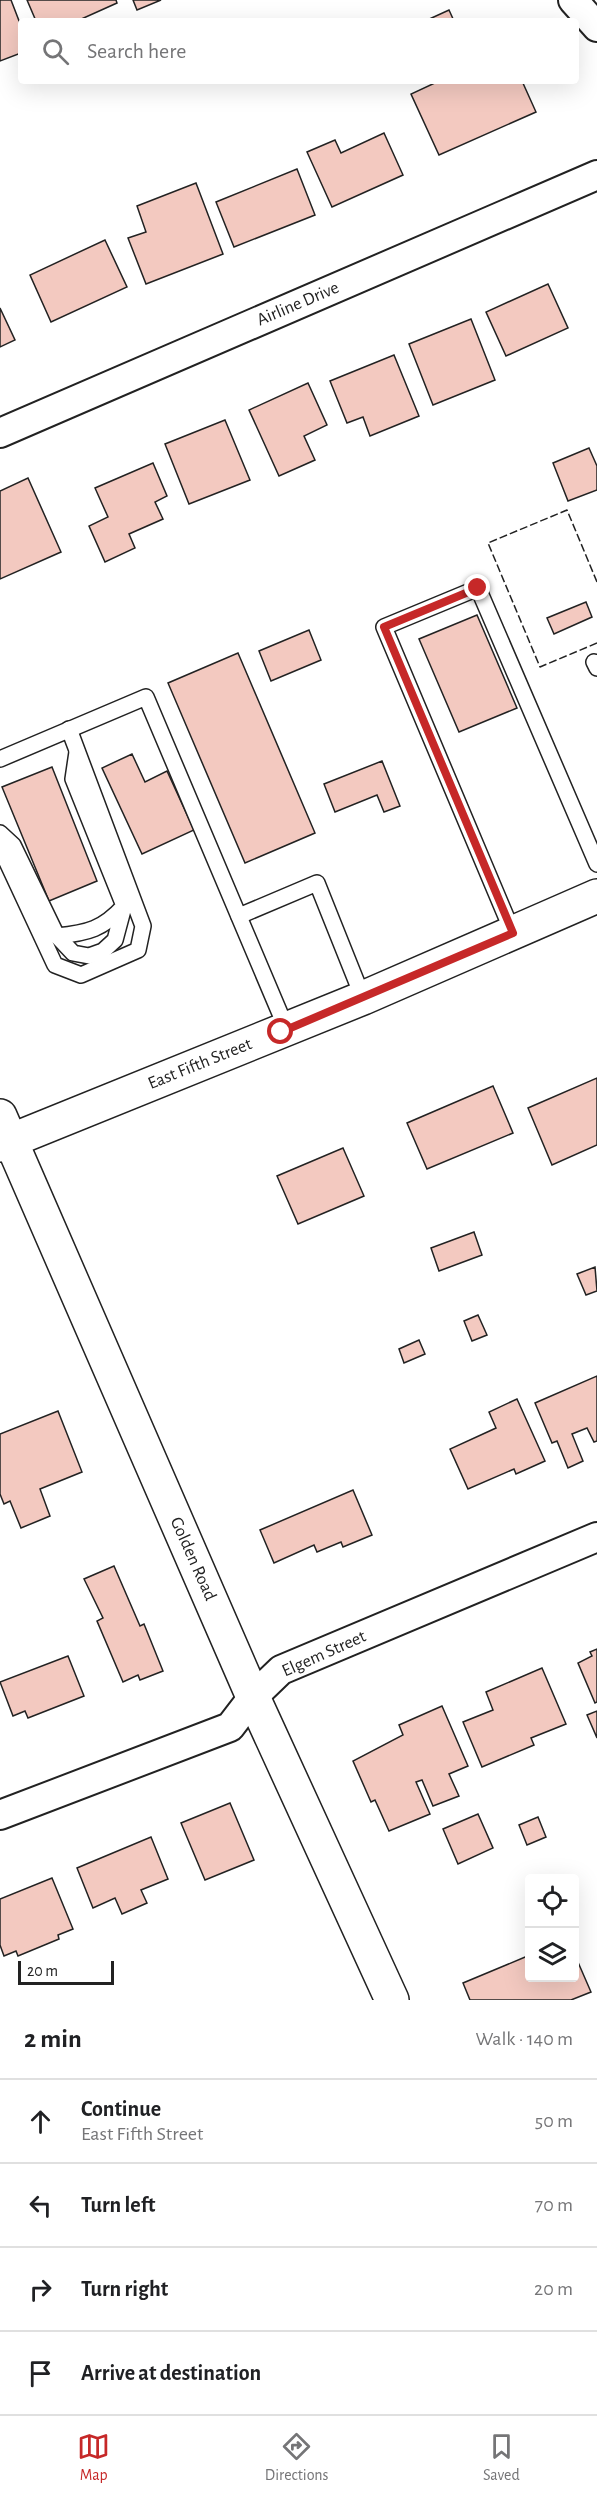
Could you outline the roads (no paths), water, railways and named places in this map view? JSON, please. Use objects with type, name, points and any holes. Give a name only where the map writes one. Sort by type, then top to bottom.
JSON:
[{"type":"street","points":[[573,0],[597,27]]},
{"type":"street","name":"Airline Drive","points":[[0,433],[597,175]]},
{"type":"street","name":"East Fifth Street","points":[[4,1134],[287,1030],[597,896]]},
{"type":"street","name":"Golden Road","points":[[4,1134],[253,1697],[392,2000]]},
{"type":"street","name":"Elgem Street","points":[[0,1815],[230,1727],[253,1697],[281,1670],[597,1537]]},
{"type":"lane","points":[[513,933],[384,627],[478,588],[597,864]]},
{"type":"lane","points":[[0,759],[146,697],[287,1030]]},
{"type":"lane","points":[[0,847],[55,965],[81,975],[138,950],[143,926],[69,729]]},
{"type":"lane","points":[[0,833],[13,845],[57,936],[73,953],[89,956],[103,951],[115,940],[124,906],[73,779],[77,750]]},
{"type":"lane","points":[[239,916],[317,883],[363,998]]},
{"type":"lane","points":[[57,936],[83,934],[109,922],[124,906]]}]
